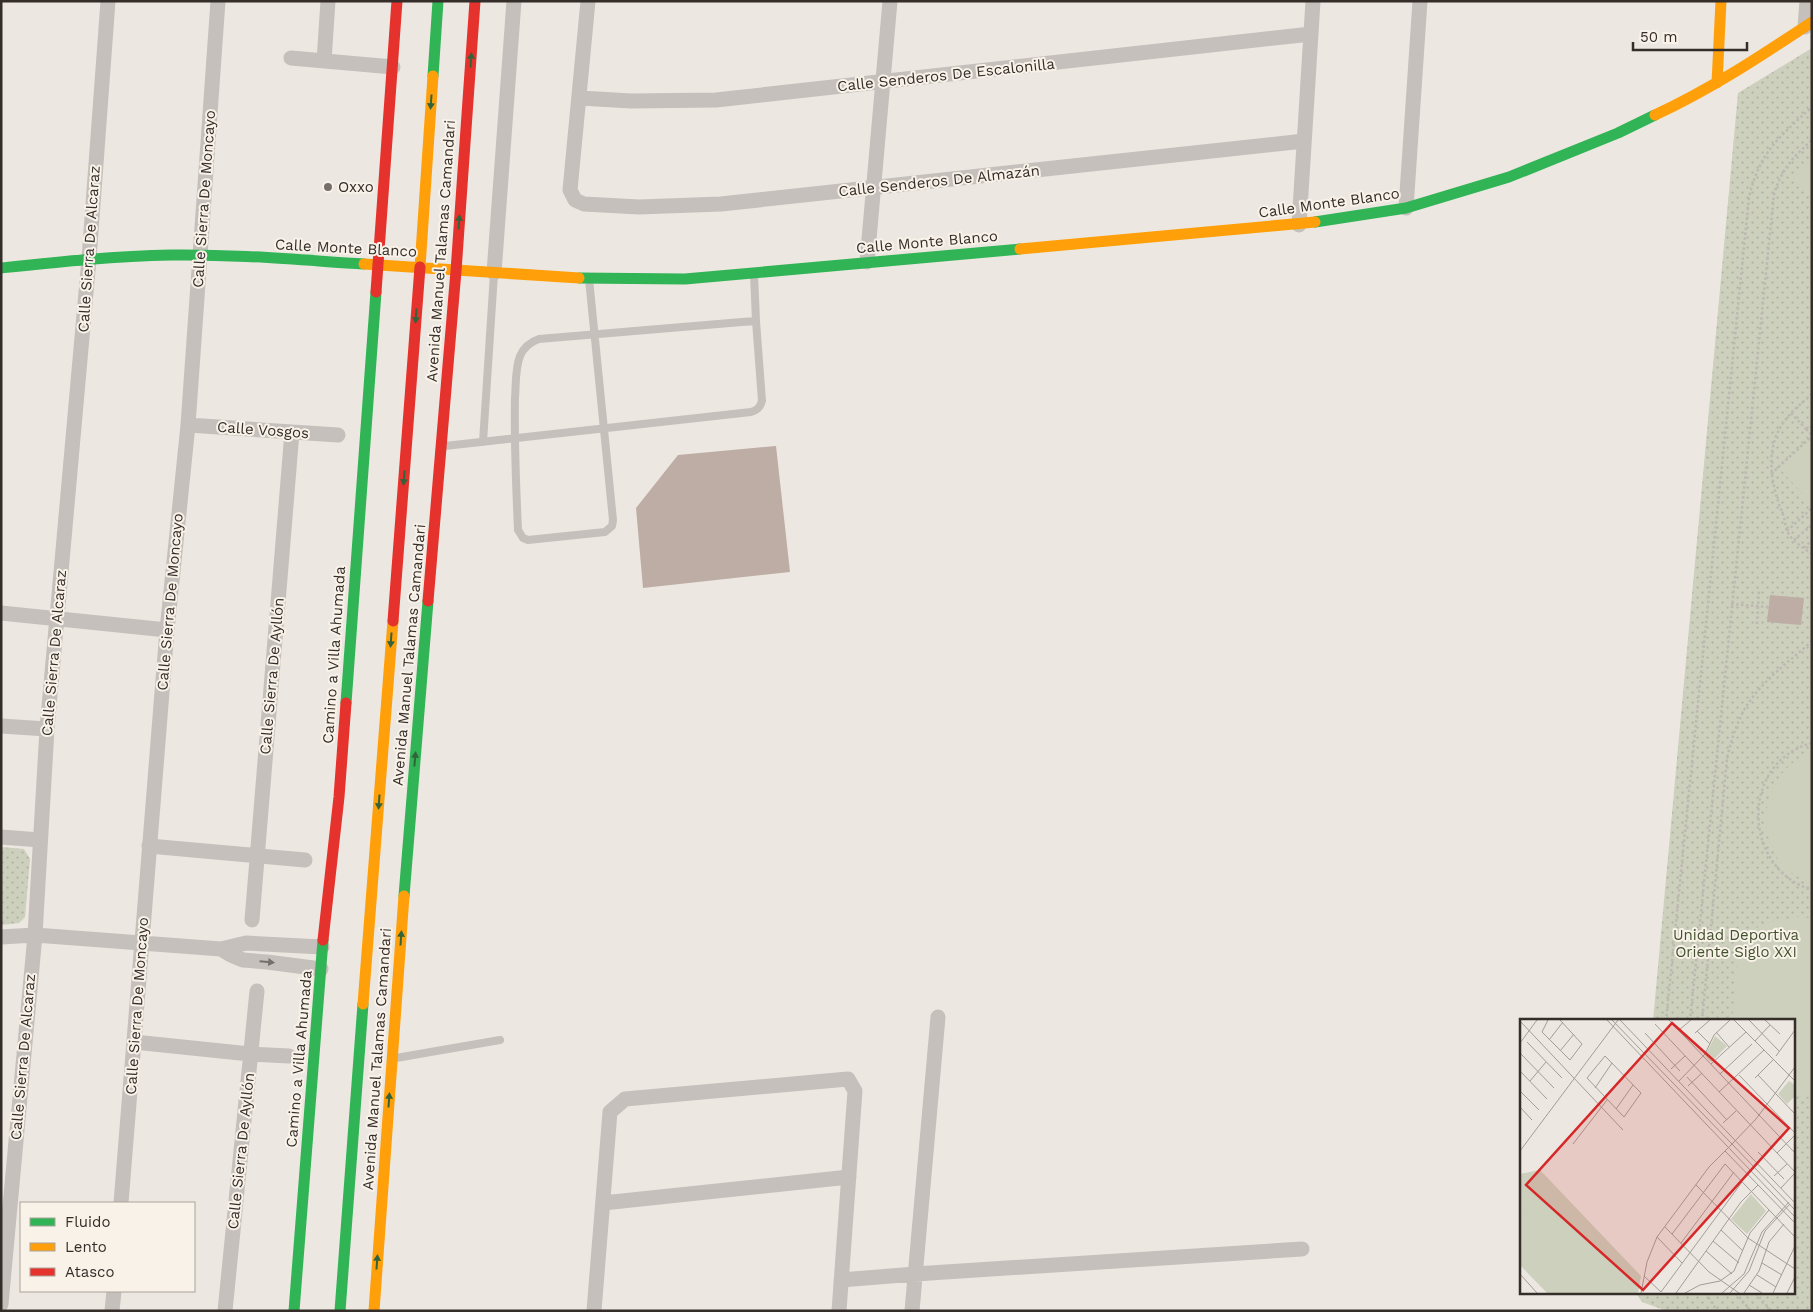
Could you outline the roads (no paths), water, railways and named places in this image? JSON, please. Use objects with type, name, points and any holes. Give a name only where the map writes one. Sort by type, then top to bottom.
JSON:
[{"type":"main road","name":"Camino a Villa Ahumada","points":[[294,1311],[322,946],[339,797],[397,1]]},
{"type":"main road","name":"Avenida Manuel Talamas Camandari","points":[[340,1311],[420,267],[438,1]]},
{"type":"main road","name":"Avenida Manuel Talamas Camandari","points":[[374,1311],[392,1059],[456,271],[475,1]]},
{"type":"main road","points":[[1717,83],[1721,1]]},
{"type":"main road","name":"Calle Monte Blanco","points":[[1,268],[89,258],[200,255],[378,264],[589,279],[676,279],[754,274],[867,262],[1299,225],[1406,208],[1509,178],[1564,156],[1677,105],[1749,64],[1809,24]]},
{"type":"street","name":"Calle Sierra De Alcaraz","points":[[1,1304],[5,1222],[35,935],[47,729],[89,258],[108,1]]},
{"type":"street","name":"Calle Sierra De Moncayo","points":[[121,1202],[166,630],[188,425],[218,1]]},
{"type":"street","points":[[324,61],[328,1]]},
{"type":"street","points":[[494,273],[514,1]]},
{"type":"street","points":[[580,98],[588,1]]},
{"type":"street","points":[[867,262],[890,1]]},
{"type":"street","points":[[1299,225],[1313,1]]},
{"type":"street","points":[[1406,208],[1420,1]]},
{"type":"street","points":[[1807,1],[1809,24]]},
{"type":"street","name":"Calle Senderos De Escalonilla","points":[[580,98],[640,101],[716,100],[1311,34]]},
{"type":"street","points":[[291,58],[392,67]]},
{"type":"street","name":"Calle Senderos De Almazán","points":[[580,98],[570,190],[575,200],[584,204],[639,207],[721,204],[1304,141]]},
{"type":"street","name":"Calle Vosgos","points":[[188,425],[338,435]]},
{"type":"street","name":"Calle Sierra De Ayllón","points":[[252,920],[292,432]]},
{"type":"street","points":[[1,613],[166,630]]},
{"type":"street","points":[[1,726],[47,729]]},
{"type":"street","points":[[1,837],[40,840]]},
{"type":"street","points":[[149,846],[305,860]]},
{"type":"street","points":[[1,937],[35,935],[221,949],[246,943],[322,946]]},
{"type":"street","points":[[221,949],[243,960],[321,969]]},
{"type":"street","name":"Calle Sierra De Ayllón","points":[[225,1311],[258,990]]},
{"type":"street","points":[[912,1311],[938,1017]]},
{"type":"street","points":[[134,1042],[250,1054],[289,1056]]},
{"type":"street","points":[[594,1311],[610,1112],[625,1100],[848,1079],[855,1091],[839,1311]]},
{"type":"street","points":[[603,1203],[849,1177]]},
{"type":"street","points":[[841,1280],[1302,1250]]},
{"type":"street","points":[[112,1311],[114,1292]]},
{"type":"lane","points":[[483,442],[494,273]]},
{"type":"lane","points":[[441,446],[757,410],[762,401],[754,274]]},
{"type":"lane","points":[[589,279],[594,334],[613,520],[612,526],[605,532],[528,540],[520,535],[514,438],[519,358],[526,346],[539,339],[594,334],[756,322]]},
{"type":"lane","points":[[392,1059],[500,1040]]},
{"type":"place","name":"Oxxo","points":[[328,187]]},
{"type":"park label","name":"Unidad Deportiva Oriente Siglo XXI","points":[[1736,944]]}]
